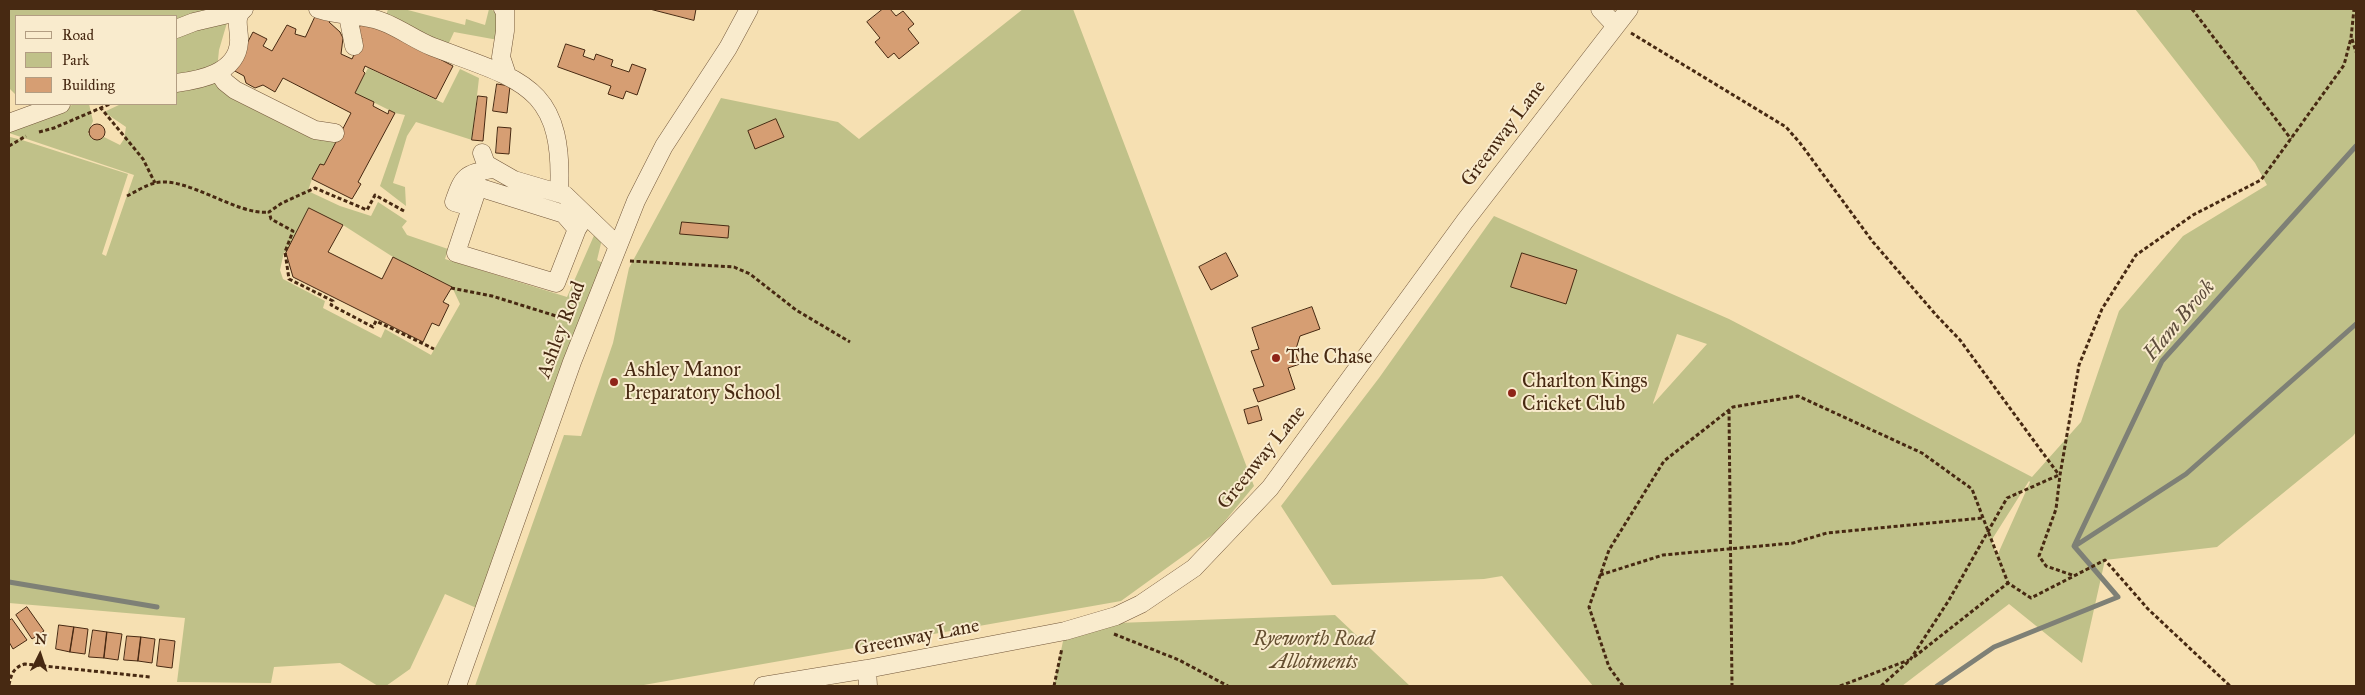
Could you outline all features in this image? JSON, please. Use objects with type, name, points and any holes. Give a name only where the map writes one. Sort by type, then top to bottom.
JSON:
[{"type":"street","points":[[318,9],[336,15],[375,19],[424,44],[507,75],[522,84],[536,96],[554,122],[560,157],[559,193]]},
{"type":"street","points":[[503,9],[505,10],[505,31],[501,57],[507,75]]},
{"type":"street","name":"Ashley Road","points":[[457,686],[572,362],[616,246],[664,146],[728,48],[750,9]]},
{"type":"street","points":[[1600,9],[1616,25]]},
{"type":"street","name":"Greenway Lane","points":[[763,686],[868,678],[1065,631],[1090,624],[1142,604],[1194,568],[1270,488],[1465,221],[1630,9]]},
{"type":"street","points":[[178,28],[194,22],[242,10]]},
{"type":"street","points":[[178,83],[202,80],[219,73],[236,54],[239,42],[238,19],[242,10]]},
{"type":"street","points":[[348,16],[354,46]]},
{"type":"street","points":[[219,73],[225,82],[235,90],[315,130],[335,133]]},
{"type":"street","points":[[9,123],[59,105]]},
{"type":"street","points":[[482,153],[486,164],[492,169],[514,180],[565,195],[582,222]]},
{"type":"street","points":[[471,207],[454,202],[462,180],[470,174],[492,169]]},
{"type":"street","points":[[582,222],[556,283],[456,253],[478,187],[564,214],[582,222],[616,246]]},
{"type":"path","points":[[2192,9],[2291,138]]},
{"type":"path","points":[[2072,575],[2046,566],[2039,556],[2056,509],[2079,365],[2102,309],[2136,255],[2193,214],[2261,180],[2344,65],[2351,38],[2354,9]]},
{"type":"path","points":[[1616,25],[1786,127],[1800,143],[1873,242],[1960,340],[2060,475]]},
{"type":"path","points":[[2351,38],[2356,52]]},
{"type":"path","points":[[100,107],[143,160],[155,183]]},
{"type":"path","points":[[127,196],[155,183],[177,185],[262,213],[269,212],[282,203],[316,188],[367,210],[375,195],[404,211]]},
{"type":"path","points":[[269,212],[270,220],[293,231],[285,252],[289,279],[333,301],[331,305],[373,327],[376,321],[434,349]]},
{"type":"path","points":[[616,246],[630,261],[734,266],[750,274],[796,310],[850,342]]},
{"type":"path","points":[[1623,686],[1609,666],[1589,607],[1609,550],[1664,461],[1733,407],[1798,396],[1922,453],[1972,489],[2008,583],[2030,598],[2072,575],[2105,560],[2148,609],[2230,686]]},
{"type":"path","points":[[1729,410],[1732,686]]},
{"type":"path","points":[[1840,686],[1910,660],[1949,600],[2007,498],[2060,475]]},
{"type":"path","points":[[1600,575],[1663,555],[1793,542],[1828,533],[1982,518]]},
{"type":"path","points":[[1881,686],[1910,660],[2008,583]]},
{"type":"path","points":[[1090,624],[1179,660],[1228,686]]},
{"type":"path","points":[[1054,686],[1065,631]]},
{"type":"path","points":[[9,685],[10,675],[15,669],[25,664],[150,677]]},
{"type":"green space","points":[[9,9],[231,9],[219,50],[216,80],[336,141],[324,165],[312,179],[308,191],[340,206],[371,216],[378,202],[407,221],[402,227],[407,235],[448,249],[445,259],[567,297],[596,231],[603,235],[597,260],[606,265],[481,610],[445,594],[410,669],[386,686],[378,686],[340,663],[274,667],[271,683],[177,682],[185,618],[9,603],[9,138],[22,140],[128,174],[102,254],[106,256],[134,175],[9,133],[9,128],[72,105],[89,105],[93,121],[88,133],[92,139],[99,140],[104,137],[120,145],[124,139],[126,127],[104,112],[119,105],[178,105],[178,15],[15,15],[15,94],[9,88]],"holes":[[[309,208],[343,225],[393,257],[452,287],[460,304],[431,355],[385,329],[381,338],[323,308],[325,301],[283,279],[280,270],[284,252],[286,253]]]},
{"type":"green space","points":[[388,9],[404,9],[465,25],[466,19],[485,25],[489,9],[500,13],[498,40],[454,32],[447,47],[385,20]]},
{"type":"green space","points":[[1023,9],[1073,9],[1254,486],[1215,533],[1121,601],[638,686],[475,686],[564,435],[581,436],[613,343],[629,268],[721,98],[838,122],[859,139]]},
{"type":"green space","points":[[2135,9],[2356,9],[2356,432],[2217,547],[2105,560],[2082,663],[2009,604],[1902,686],[1593,686],[1502,576],[1484,579],[1332,585],[1281,506],[1379,378],[1494,216],[1729,319],[2032,477],[2081,422],[2119,311],[2183,236],[2267,185],[2255,163]],"holes":[[[1677,334],[1707,344],[1653,404],[1653,403]],[[2030,482],[1997,556],[1991,541]]]},
{"type":"green space","points":[[368,68],[443,103],[460,69],[479,78],[472,140],[416,122],[407,136],[393,183],[405,187],[406,206],[380,186],[405,115],[395,113],[355,93]]},
{"type":"green space","name":"Ryeworth Road Allotments","points":[[1335,615],[1410,686],[1054,686],[1065,631],[1090,624]]},
{"type":"building","points":[[650,9],[696,9],[694,20]]},
{"type":"building","points":[[883,9],[890,9],[896,16],[903,11],[914,24],[908,29],[919,43],[899,59],[894,53],[888,58],[875,42],[880,38],[867,22]]},
{"type":"building","points":[[317,13],[331,20],[329,22],[340,32],[343,38],[341,54],[352,59],[362,38],[356,35],[363,19],[453,66],[436,99],[365,66],[363,71],[365,73],[355,93],[374,102],[373,106],[388,114],[389,110],[395,113],[358,182],[361,184],[352,199],[312,179],[320,164],[324,165],[351,113],[283,78],[275,92],[263,85],[255,88],[246,83],[244,76],[233,70],[253,32],[267,39],[263,46],[272,51],[287,25],[296,29],[295,34],[305,37]]},
{"type":"building","points":[[566,44],[585,50],[583,56],[594,60],[596,54],[613,60],[611,66],[629,72],[632,64],[646,69],[637,95],[626,91],[623,99],[608,94],[611,86],[558,67]]},
{"type":"building","points":[[497,84],[510,86],[507,113],[493,111]]},
{"type":"building","points":[[478,96],[487,97],[483,141],[472,140]]},
{"type":"building","points":[[776,119],[784,137],[755,149],[748,131]]},
{"type":"building","points":[[97,124],[103,126],[105,132],[103,138],[97,140],[91,138],[89,132],[91,126]]},
{"type":"building","points":[[498,127],[511,128],[509,154],[496,153]]},
{"type":"building","points":[[309,208],[343,225],[328,252],[382,279],[393,257],[452,287],[443,302],[449,305],[439,326],[432,323],[423,342],[293,277],[286,253]]},
{"type":"building","points":[[682,222],[729,226],[728,238],[680,234]]},
{"type":"building","points":[[1226,253],[1238,276],[1211,290],[1199,267]]},
{"type":"building","points":[[1522,253],[1577,270],[1566,304],[1511,287]]},
{"type":"building","name":"The Chase","points":[[1312,307],[1320,329],[1300,336],[1295,352],[1300,364],[1288,368],[1295,389],[1258,402],[1253,389],[1264,386],[1251,351],[1259,349],[1252,328]]},
{"type":"building","points":[[1258,406],[1262,420],[1248,424],[1244,410]]},
{"type":"building","points":[[27,607],[44,631],[32,639],[16,615]]},
{"type":"building","points":[[12,619],[27,640],[13,649],[9,642],[9,621]]},
{"type":"building","points":[[59,625],[74,627],[70,652],[56,649]]},
{"type":"building","points":[[74,627],[88,629],[85,654],[70,652]]},
{"type":"building","points":[[93,630],[107,632],[104,658],[89,657]]},
{"type":"building","points":[[107,632],[122,634],[118,660],[104,658]]},
{"type":"building","points":[[127,636],[141,637],[138,661],[124,660]]},
{"type":"building","points":[[141,637],[155,639],[152,663],[138,661]]},
{"type":"building","points":[[160,639],[175,641],[172,668],[157,666]]},
{"type":"waterway","name":"Ham Brook","points":[[1937,686],[1994,647],[2118,597],[2074,546],[2162,361],[2356,146]]},
{"type":"waterway","name":"Ham Brook","points":[[2075,546],[2186,474],[2356,324]]},
{"type":"waterway","points":[[9,582],[157,607]]},
{"type":"place","name":"The Chase","points":[[1276,358]]},
{"type":"place","name":"Ashley Manor Preparatory School","points":[[614,382]]},
{"type":"place","name":"Charlton Kings Cricket Club","points":[[1512,393]]}]
